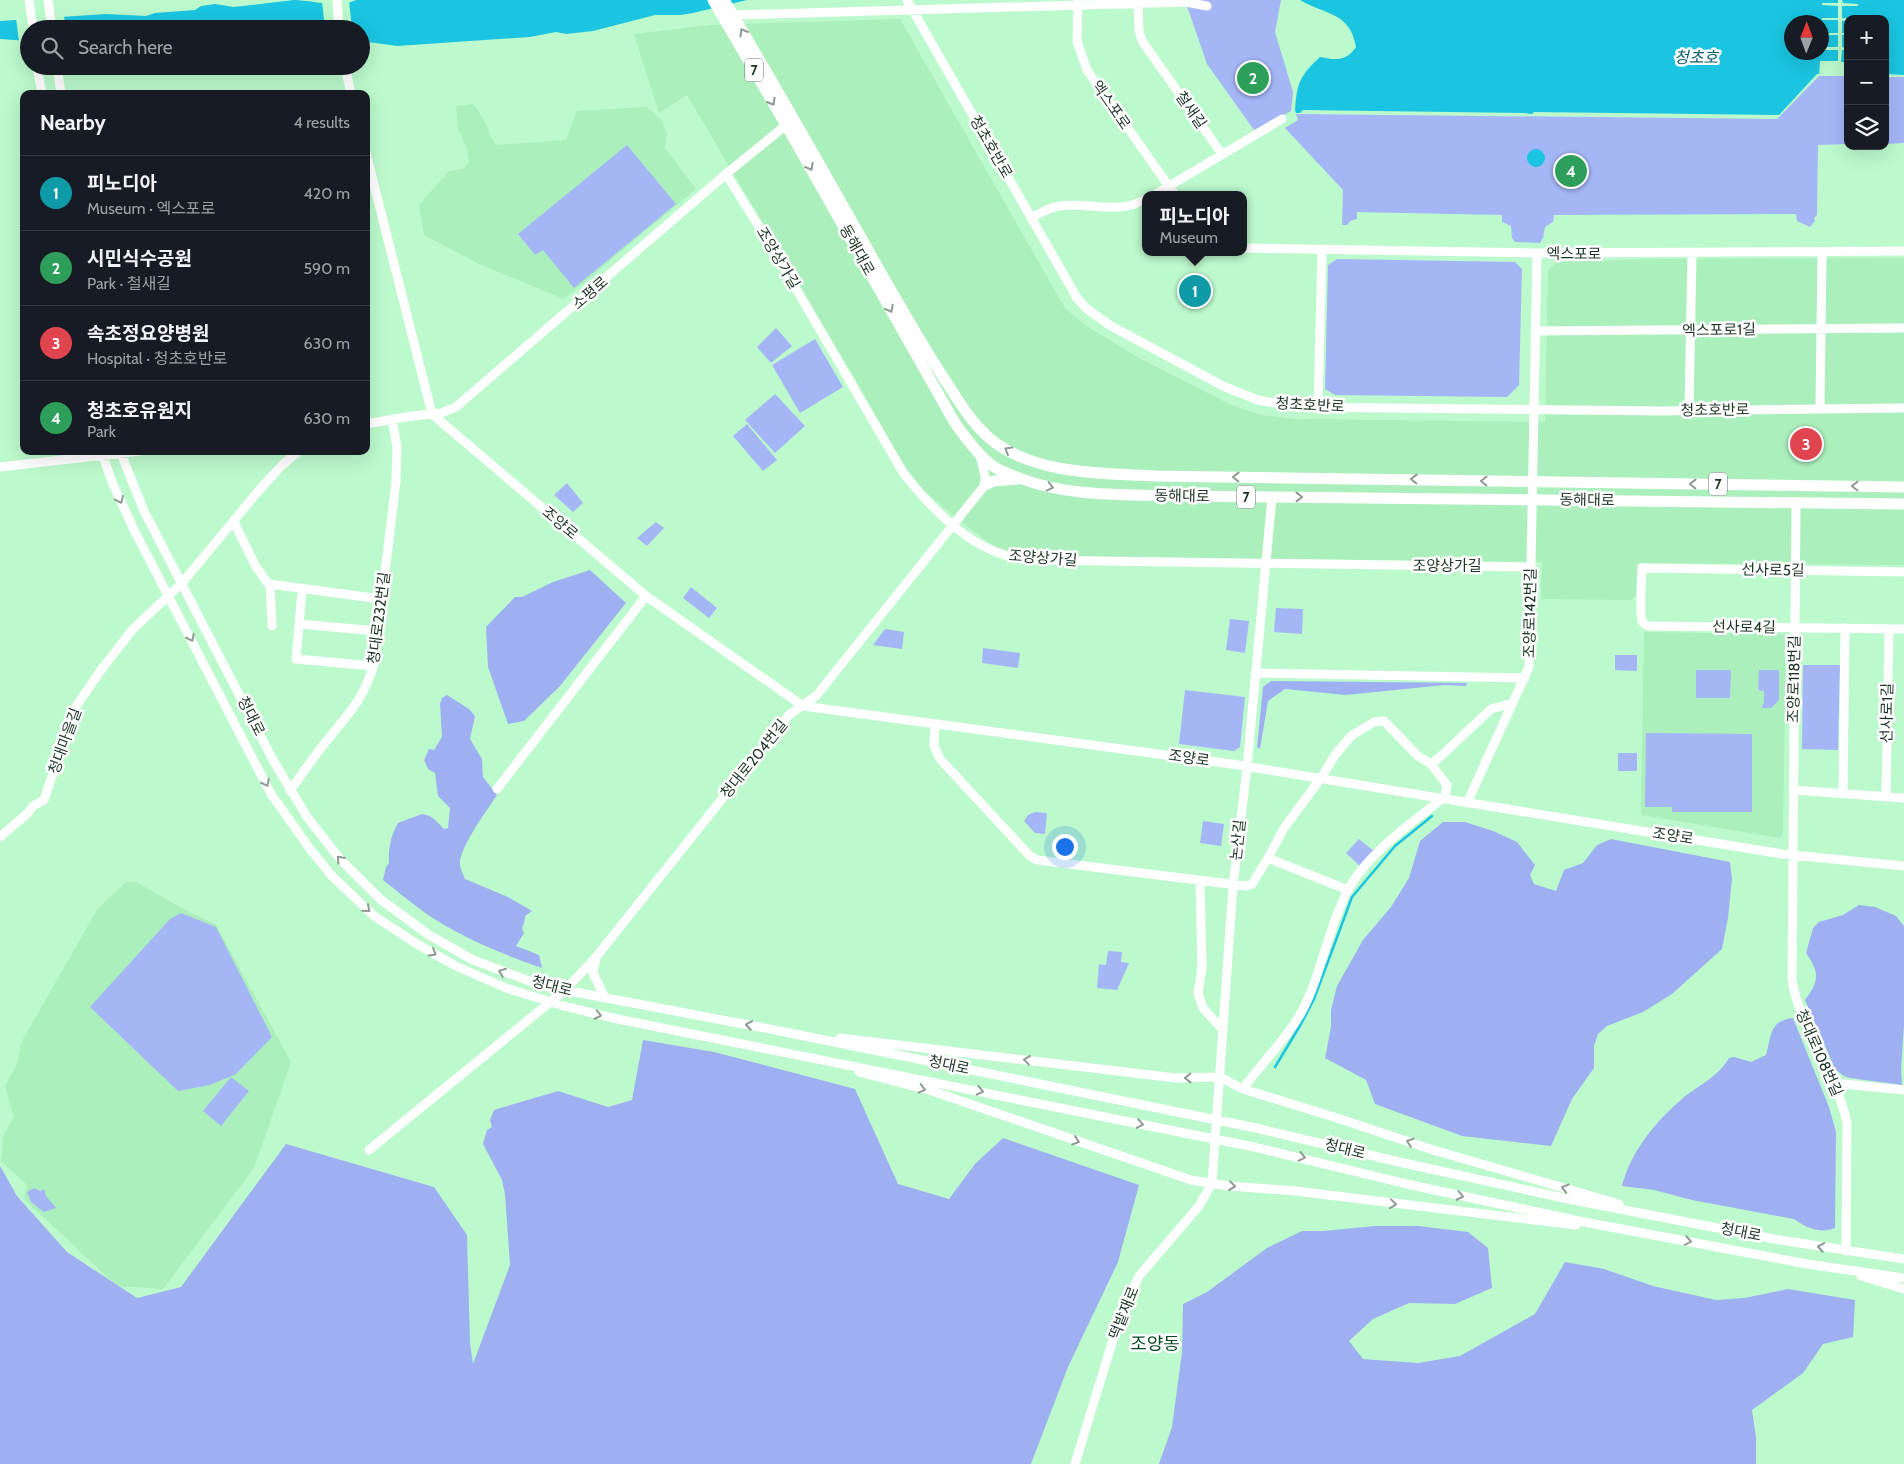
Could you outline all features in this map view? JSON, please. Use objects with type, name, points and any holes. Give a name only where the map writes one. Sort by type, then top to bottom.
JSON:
[{"type":"main road","name":"7","points":[[713,0],[729,14]]},
{"type":"main road","name":"7","points":[[724,0],[729,14]]},
{"type":"main road","name":"동해대로","points":[[729,14],[954,423],[980,454],[994,467],[1022,479],[1060,490],[1085,493],[1904,504]]},
{"type":"main road","name":"동해대로","points":[[790,122],[910,325],[974,425],[995,442],[1018,456],[1041,464],[1070,470],[1155,476],[1904,487]]},
{"type":"main road","points":[[985,485],[994,481],[1022,479]]},
{"type":"street","points":[[338,0],[339,20]]},
{"type":"street","name":"청초호반로","points":[[907,0],[1077,298],[1099,319],[1241,394],[1277,405],[1318,407],[1533,410],[1904,408]]},
{"type":"street","points":[[29,1],[31,20]]},
{"type":"street","points":[[48,1],[51,20]]},
{"type":"street","points":[[729,14],[1078,2],[1186,2],[1207,6]]},
{"type":"street","name":"엑스포로","points":[[1078,2],[1077,41],[1087,70],[1172,191]]},
{"type":"street","name":"철새길","points":[[1138,3],[1139,31],[1142,41],[1222,154]]},
{"type":"street","points":[[39,75],[41,90]]},
{"type":"street","points":[[58,75],[60,90]]},
{"type":"street","points":[[346,75],[350,90]]},
{"type":"street","points":[[1161,191],[1282,119]]},
{"type":"street","name":"소평로","points":[[370,423],[449,411],[456,407],[726,174],[790,122]]},
{"type":"street","points":[[370,169],[432,414]]},
{"type":"street","name":"조양상가길","points":[[726,174],[770,244],[904,474],[917,491],[953,525],[983,548],[1016,559],[1531,567]]},
{"type":"street","points":[[1031,218],[1058,206],[1120,208],[1142,201]]},
{"type":"street","name":"엑스포로","points":[[1247,248],[1537,254],[1904,251]]},
{"type":"street","points":[[1318,407],[1322,250]]},
{"type":"street","points":[[1820,409],[1822,252]]},
{"type":"street","name":"조양로142번길","points":[[1467,803],[1525,678],[1529,663],[1531,481],[1537,254]]},
{"type":"street","points":[[1689,410],[1692,254]]},
{"type":"street","name":"엑스포로1길","points":[[1535,331],[1904,328]]},
{"type":"street","name":"조양로","points":[[432,414],[646,596],[803,706],[1321,778],[1792,855],[1904,866]]},
{"type":"street","name":"청대로232번길","points":[[290,790],[324,743],[358,703],[369,682],[378,631],[396,481],[397,447],[392,420]]},
{"type":"street","points":[[980,454],[985,485]]},
{"type":"street","points":[[0,467],[87,455]]},
{"type":"street","name":"청대로","points":[[103,455],[123,507],[280,808],[331,875],[354,898],[392,928],[436,955],[472,973],[506,988],[613,1018],[1189,1133],[1461,1196],[1830,1268],[1904,1278]]},
{"type":"street","name":"청대로","points":[[121,455],[144,511],[290,790],[314,827],[344,864],[401,916],[439,942],[473,960],[530,982],[565,990],[775,1030],[1256,1128],[1494,1183],[1846,1251],[1904,1259]]},
{"type":"street","points":[[169,595],[182,583],[255,495],[281,466],[294,455]]},
{"type":"street","name":"청대로204번길","points":[[551,1002],[596,957],[789,716],[816,696],[985,485]]},
{"type":"street","name":"논산길","points":[[1212,1183],[1233,886],[1247,767],[1272,497]]},
{"type":"street","name":"조양로118번길","points":[[1792,855],[1796,503]]},
{"type":"street","points":[[234,522],[256,567],[269,584],[272,626]]},
{"type":"street","name":"선사로5길","points":[[1644,624],[1641,616],[1642,568],[1904,572]]},
{"type":"street","points":[[269,584],[302,590],[381,599]]},
{"type":"street","points":[[302,590],[296,659],[373,666]]},
{"type":"street","name":"청대마을길","points":[[0,837],[29,812],[32,806],[44,800],[75,708],[101,670],[133,629],[169,595]]},
{"type":"street","points":[[497,789],[646,596]]},
{"type":"street","points":[[299,624],[378,631]]},
{"type":"street","name":"선사로4길","points":[[1644,624],[1653,626],[1904,629]]},
{"type":"street","points":[[1843,793],[1846,628]]},
{"type":"street","name":"선사로1길","points":[[1886,797],[1889,629]]},
{"type":"street","points":[[1255,673],[1525,678]]},
{"type":"street","points":[[1431,764],[1492,709],[1513,703]]},
{"type":"street","points":[[935,724],[934,746],[940,759],[1033,858],[1041,861],[1233,886],[1248,886],[1252,884],[1288,823],[1321,778],[1335,755],[1351,736],[1374,722],[1384,721],[1418,756],[1431,764],[1447,785],[1443,799],[1385,845],[1368,863],[1348,890],[1301,1011],[1243,1089]]},
{"type":"street","points":[[1793,790],[1904,798]]},
{"type":"street","name":"청대로108번길","points":[[1792,855],[1793,986],[1796,1001],[1833,1083],[1848,1129],[1846,1251]]},
{"type":"street","points":[[1268,858],[1348,890]]},
{"type":"street","points":[[1200,881],[1202,968],[1198,997],[1203,1008],[1223,1030]]},
{"type":"street","points":[[392,928],[401,916]]},
{"type":"street","points":[[596,957],[593,973],[606,998]]},
{"type":"street","name":"청대로","points":[[369,1150],[551,1002]]},
{"type":"street","points":[[775,1030],[1176,1078],[1220,1077],[1243,1089],[1430,1149],[1662,1216]]},
{"type":"street","points":[[774,1050],[932,1091],[1191,1180],[1656,1235]]},
{"type":"street","points":[[1833,1083],[1904,1090]]},
{"type":"street","name":"떡밭재로","points":[[1075,1464],[1119,1320],[1139,1276],[1199,1206],[1212,1183]]},
{"type":"street","points":[[1830,1268],[1904,1289]]},
{"type":"shaded area","points":[[1201,0],[1281,0],[1275,32],[1293,92],[1291,111],[1254,130],[1207,64],[1187,6],[1201,6]]},
{"type":"shaded area","points":[[900,19],[1065,308],[1088,327],[1139,358],[1231,405],[1261,415],[1295,419],[1545,422],[1548,270],[1557,262],[1647,259],[1904,258],[1904,565],[1637,563],[1636,596],[1630,600],[1541,599],[1542,562],[1030,556],[994,546],[923,490],[900,459],[851,372],[687,95],[659,113],[634,34],[710,25]]},
{"type":"shaded area","points":[[1819,76],[1844,76],[1844,144],[1818,145],[1817,215],[1810,227],[1797,221],[1796,214],[1554,215],[1553,222],[1545,227],[1540,243],[1515,242],[1512,238],[1511,226],[1502,222],[1502,215],[1357,212],[1357,219],[1350,221],[1347,225],[1342,225],[1343,190],[1285,128],[1298,120],[1296,114],[1777,119]]},
{"type":"shaded area","points":[[1889,77],[1904,77],[1904,143],[1889,144]]},
{"type":"shaded area","points":[[472,104],[476,107],[486,124],[489,134],[496,145],[566,140],[577,111],[647,107],[661,119],[667,133],[665,148],[696,189],[564,299],[477,263],[424,235],[419,205],[449,171],[464,169],[469,162],[467,148],[458,129],[456,106]]},
{"type":"shaded area","points":[[627,145],[676,204],[574,288],[543,250],[535,255],[518,234]]},
{"type":"shaded area","points":[[1337,259],[1515,262],[1522,269],[1519,385],[1507,397],[1335,395],[1325,389],[1328,265]]},
{"type":"shaded area","points":[[776,328],[792,346],[771,363],[757,347]]},
{"type":"shaded area","points":[[815,339],[843,387],[800,413],[772,365]]},
{"type":"shaded area","points":[[775,394],[805,426],[775,453],[745,420]]},
{"type":"shaded area","points":[[747,424],[777,460],[763,471],[733,436]]},
{"type":"shaded area","points":[[567,483],[583,503],[573,512],[554,495]]},
{"type":"shaded area","points":[[656,522],[664,528],[647,546],[637,538]]},
{"type":"shaded area","points":[[590,570],[626,603],[560,686],[524,721],[508,724],[488,667],[486,627],[515,597],[522,597],[553,582]]},
{"type":"shaded area","points":[[691,587],[717,608],[709,618],[683,598]]},
{"type":"shaded area","points":[[1276,608],[1303,609],[1302,634],[1274,632]]},
{"type":"shaded area","points":[[1230,619],[1249,621],[1245,653],[1226,650]]},
{"type":"shaded area","points":[[885,629],[904,632],[902,649],[873,645]]},
{"type":"shaded area","points":[[1644,632],[1781,634],[1786,637],[1783,834],[1779,838],[1641,815]]},
{"type":"shaded area","points":[[983,648],[1020,653],[1018,668],[982,663]]},
{"type":"shaded area","points":[[1615,655],[1637,655],[1637,671],[1615,670]]},
{"type":"shaded area","points":[[1803,665],[1840,665],[1838,750],[1802,749]]},
{"type":"shaded area","points":[[1696,670],[1731,670],[1730,698],[1696,698]]},
{"type":"shaded area","points":[[1759,670],[1779,670],[1779,700],[1771,708],[1762,708],[1764,691],[1758,690]]},
{"type":"shaded area","points":[[1271,681],[1467,683],[1466,686],[1444,685],[1346,695],[1285,689],[1268,701],[1260,749],[1257,747],[1263,687]]},
{"type":"shaded area","points":[[1185,690],[1245,697],[1240,747],[1234,751],[1179,744]]},
{"type":"shaded area","points":[[447,695],[469,709],[475,716],[470,739],[482,759],[483,777],[497,795],[464,848],[460,864],[461,869],[465,879],[508,897],[532,911],[525,916],[522,929],[524,933],[516,946],[539,955],[542,968],[488,947],[449,928],[422,911],[383,880],[389,863],[392,837],[398,823],[422,814],[432,817],[444,829],[448,828],[450,808],[438,796],[435,773],[428,769],[424,760],[429,749],[434,750],[442,737],[440,704],[442,698]]},
{"type":"shaded area","points":[[1646,733],[1752,734],[1752,812],[1672,812],[1672,807],[1645,807]]},
{"type":"shaded area","points":[[1618,753],[1637,753],[1637,771],[1618,771]]},
{"type":"shaded area","points":[[1035,812],[1047,813],[1045,834],[1035,833],[1024,821],[1028,815]]},
{"type":"shaded area","points":[[1203,821],[1224,824],[1221,846],[1200,843]]},
{"type":"shaded area","points":[[1443,822],[1465,822],[1493,831],[1517,842],[1535,865],[1530,875],[1534,884],[1556,891],[1564,870],[1583,863],[1597,845],[1611,839],[1730,862],[1732,879],[1728,918],[1722,949],[1672,994],[1643,1012],[1607,1026],[1598,1034],[1594,1046],[1594,1068],[1572,1099],[1551,1146],[1462,1136],[1375,1104],[1366,1080],[1325,1058],[1331,1027],[1331,1010],[1337,986],[1363,940],[1391,907],[1409,878],[1420,841]]},
{"type":"shaded area","points":[[1359,839],[1375,852],[1361,867],[1346,853]]},
{"type":"shaded area","points":[[126,882],[136,882],[183,909],[216,925],[291,1062],[254,1168],[163,1289],[117,1286],[24,1199],[27,1185],[1,1161],[4,1134],[14,1117],[5,1086],[18,1062],[21,1043],[97,910]]},
{"type":"shaded area","points":[[1859,905],[1875,907],[1896,916],[1904,926],[1902,1085],[1850,1078],[1835,1069],[1805,1000],[1813,987],[1816,977],[1814,966],[1806,953],[1813,928],[1819,922],[1843,915]]},
{"type":"shaded area","points":[[181,913],[216,927],[272,1037],[236,1074],[210,1085],[178,1091],[90,1007],[170,919]]},
{"type":"shaded area","points":[[1108,951],[1122,952],[1121,962],[1129,963],[1117,990],[1097,988],[1099,964],[1106,965]]},
{"type":"shaded area","points":[[1793,1018],[1829,1107],[1836,1132],[1835,1228],[1819,1230],[1794,1219],[1692,1200],[1654,1190],[1622,1186],[1638,1149],[1654,1127],[1673,1107],[1720,1070],[1729,1058],[1734,1057],[1751,1062],[1766,1055],[1775,1025]]},
{"type":"shaded area","points":[[643,1040],[714,1052],[855,1089],[898,1184],[949,1199],[975,1164],[1003,1138],[1139,1185],[1118,1262],[1068,1367],[1031,1464],[0,1464],[0,1166],[17,1196],[67,1252],[137,1298],[181,1287],[286,1144],[434,1187],[467,1235],[470,1343],[473,1364],[510,1265],[505,1194],[502,1180],[483,1144],[487,1130],[492,1127],[490,1120],[494,1110],[558,1091],[608,1107],[632,1100]]},
{"type":"shaded area","points":[[231,1077],[249,1091],[221,1126],[203,1111]]},
{"type":"shaded area","points":[[34,1188],[40,1191],[44,1189],[46,1196],[56,1208],[44,1212],[31,1202],[27,1192]]},
{"type":"shaded area","points":[[1375,1226],[1418,1226],[1468,1232],[1488,1248],[1492,1288],[1455,1304],[1409,1303],[1373,1319],[1349,1341],[1363,1359],[1418,1363],[1460,1356],[1535,1314],[1565,1262],[1604,1269],[1653,1286],[1716,1300],[1744,1298],[1788,1289],[1855,1300],[1853,1337],[1823,1344],[1803,1373],[1752,1410],[1756,1437],[1756,1464],[1159,1464],[1172,1427],[1182,1352],[1183,1304],[1207,1292],[1267,1248],[1302,1231]]},
{"type":"water","points":[[294,0],[340,4],[356,0],[747,0],[693,13],[655,15],[593,31],[566,34],[556,32],[530,37],[397,46],[370,42],[370,20],[20,20],[20,40],[0,39],[0,21],[106,14],[146,16],[155,13],[195,10],[201,6],[215,4],[234,7]]},
{"type":"water","name":"청초호","points":[[1300,0],[1904,0],[1904,75],[1889,74],[1889,15],[1844,15],[1844,74],[1817,74],[1779,115],[1534,112],[1532,114],[1303,110],[1300,113],[1296,113],[1299,86],[1308,69],[1320,57],[1331,59],[1344,58],[1356,47],[1353,35],[1348,27],[1335,16]]},
{"type":"water","points":[[1532,149],[1540,149],[1545,154],[1543,165],[1532,167],[1527,162],[1527,154]]},
{"type":"pier","points":[[349,0],[351,20],[324,20],[322,1]]},
{"type":"pier","points":[[1838,0],[1842,0],[1843,3],[1858,4],[1858,6],[1842,6],[1842,18],[1844,18],[1844,21],[1842,21],[1842,33],[1844,35],[1842,35],[1842,47],[1844,50],[1842,50],[1841,62],[1844,62],[1844,76],[1819,76],[1820,61],[1838,61],[1838,50],[1829,50],[1829,47],[1838,47],[1838,35],[1829,35],[1829,33],[1838,33],[1838,20],[1829,20],[1829,18],[1838,18],[1838,6],[1822,5],[1822,3],[1838,3]]},
{"type":"pier","points":[[64,14],[64,20],[20,20],[20,42],[16,18]]},
{"type":"waterway","points":[[1275,1067],[1314,999],[1352,897],[1395,846],[1432,816]]},
{"type":"place","name":"시민식수공원","points":[[1253,78]]},
{"type":"place","name":"청초호유원지","points":[[1571,171]]},
{"type":"place","name":"피노디아","points":[[1195,291]]},
{"type":"place","name":"속초정요양병원","points":[[1806,444]]},
{"type":"district","name":"조양동","points":[[1155,1344]]}]
